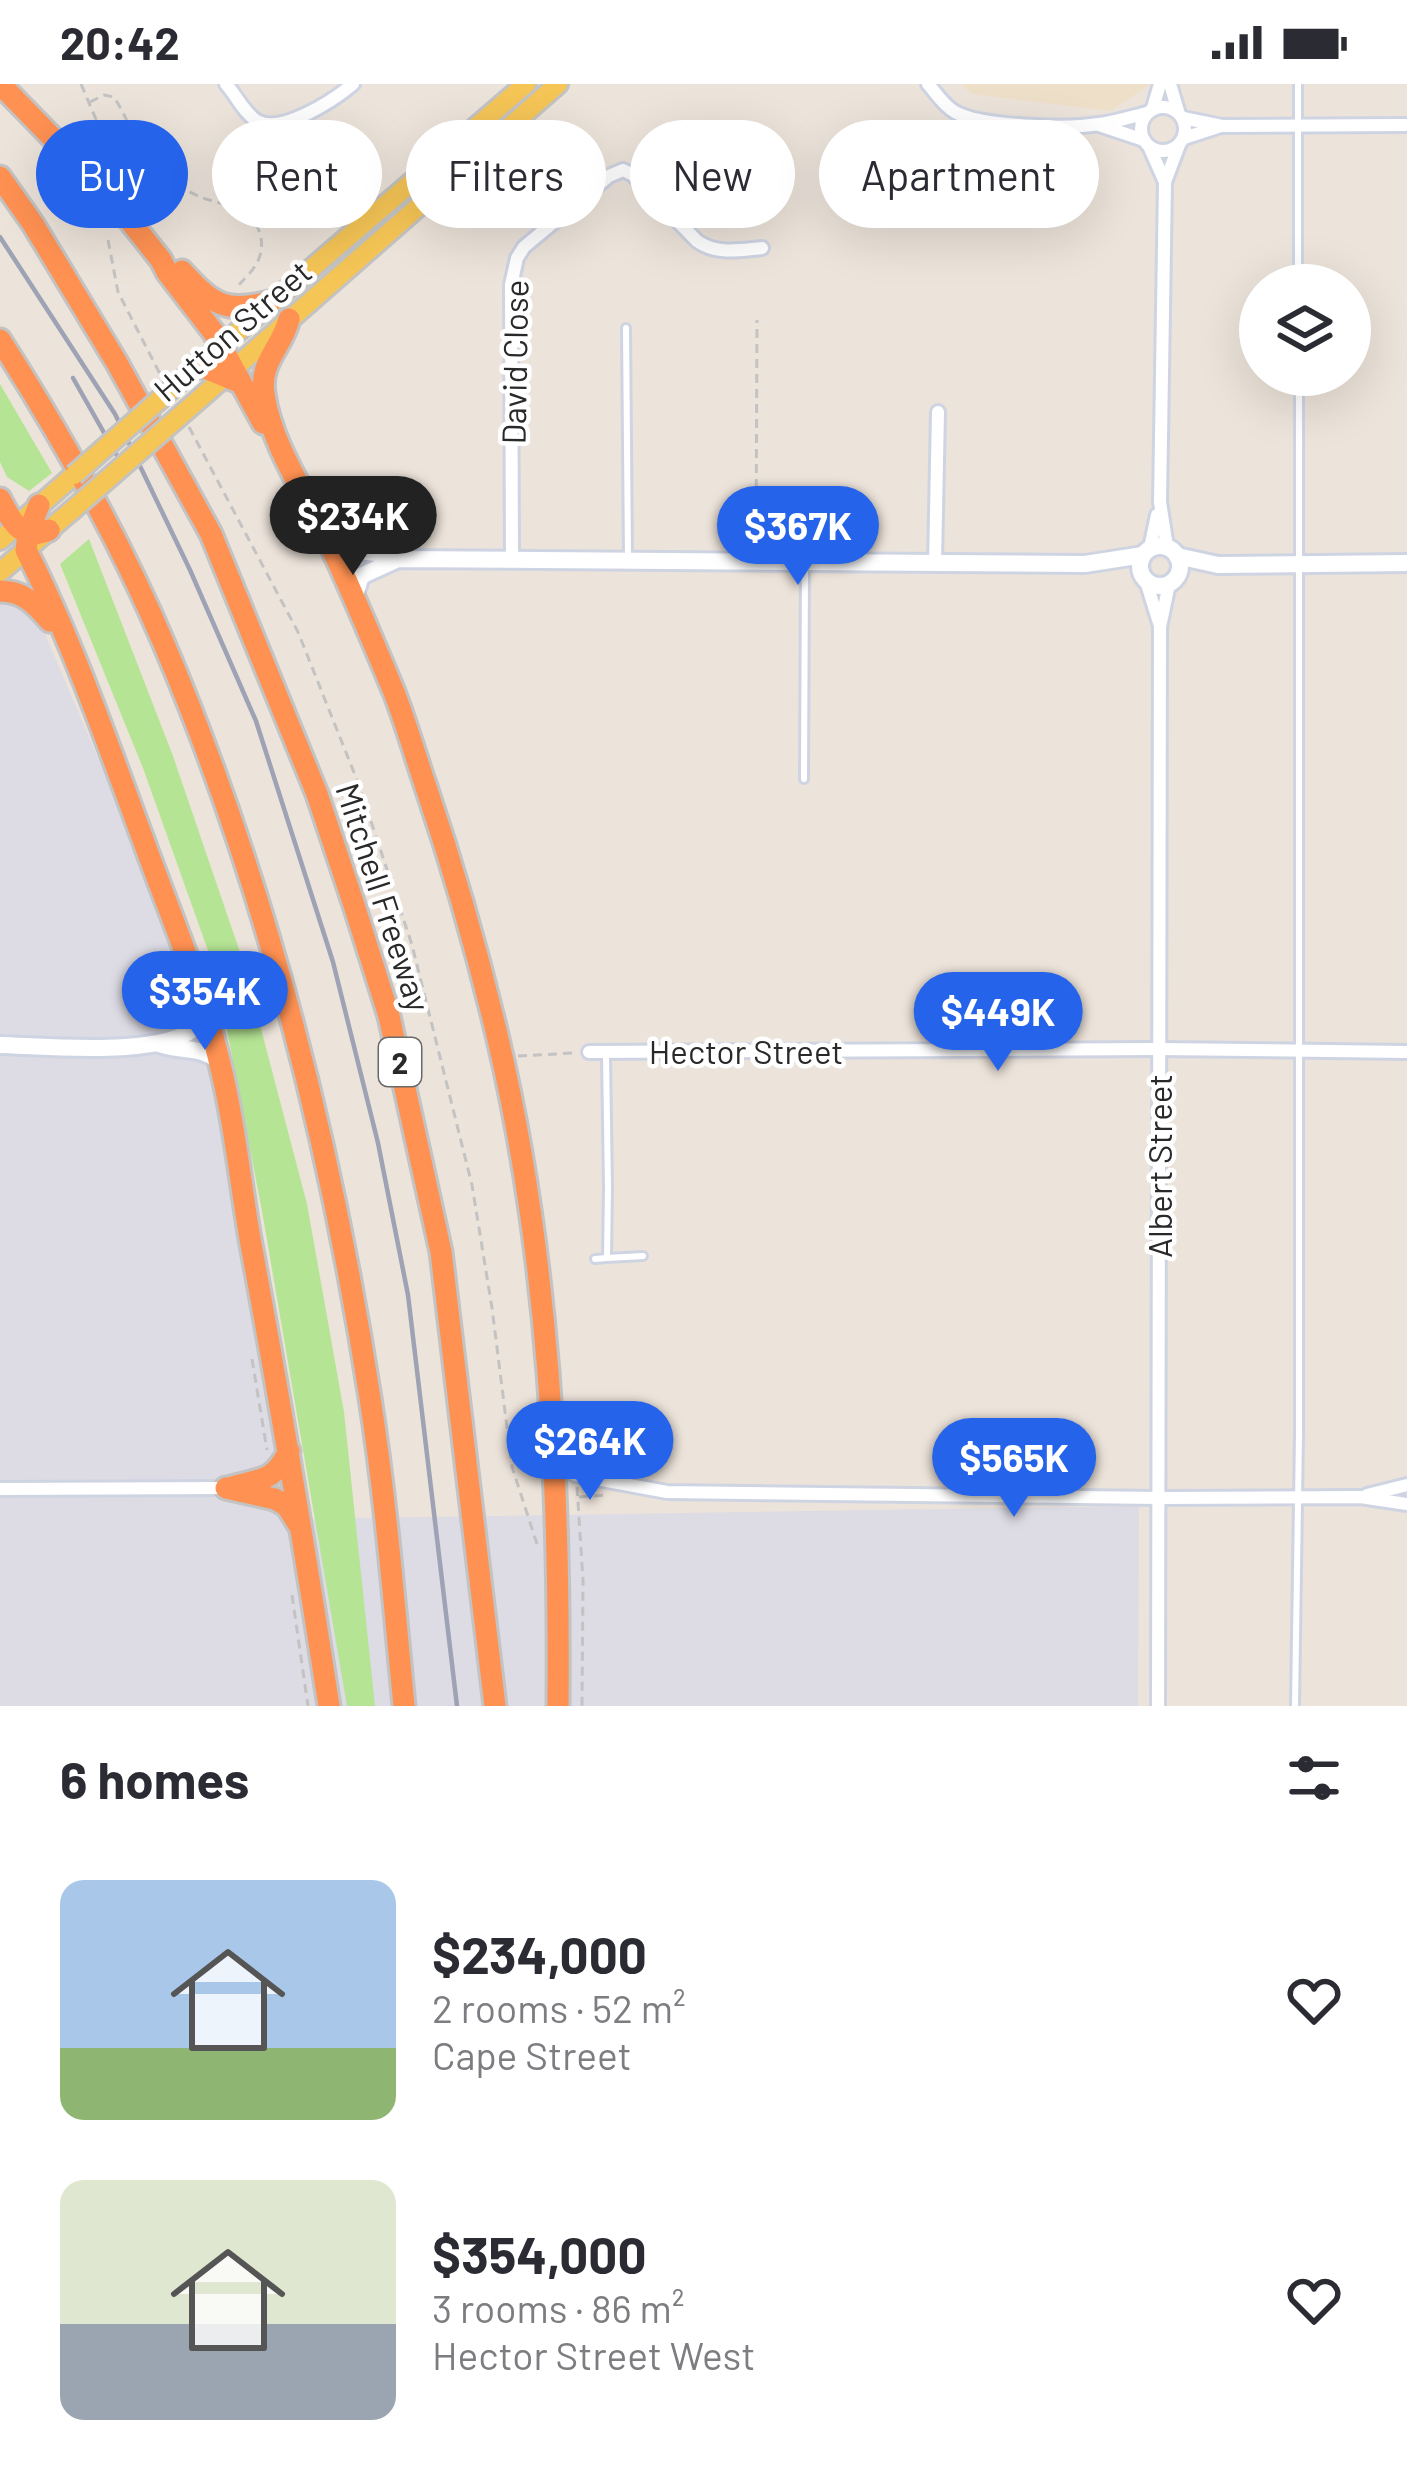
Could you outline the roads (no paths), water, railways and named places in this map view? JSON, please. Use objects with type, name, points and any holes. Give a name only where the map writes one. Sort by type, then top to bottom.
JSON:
[{"type":"highway","points":[[0,84],[115,202],[161,260],[214,332],[226,377],[277,439]]},
{"type":"highway","name":"Mitchell Freeway","points":[[0,176],[117,363],[211,534],[317,794],[361,927],[389,1016],[441,1252],[495,1706]]},
{"type":"highway","points":[[161,260],[176,265],[217,303],[231,308],[270,302]]},
{"type":"highway","points":[[289,319],[284,338],[271,354],[262,386],[277,439],[396,697],[456,875],[498,1040],[541,1288],[554,1450],[558,1706]]},
{"type":"highway","points":[[0,340],[81,474],[164,643],[267,938],[314,1109],[358,1324],[384,1503],[404,1706]]},
{"type":"highway","points":[[198,365],[226,377]]},
{"type":"highway","points":[[39,505],[19,533],[128,796],[206,1010],[220,1062],[329,1706]]},
{"type":"highway","points":[[0,590],[30,598],[63,634]]},
{"type":"highway","points":[[226,1488],[271,1476],[289,1451]]},
{"type":"highway","points":[[226,1488],[275,1499],[287,1506],[302,1530]]},
{"type":"main road","name":"Hutton Street","points":[[39,505],[169,381],[198,365],[526,84]]},
{"type":"main road","name":"Hutton Street","points":[[0,572],[19,533],[70,512],[188,417],[289,319],[557,84]]},
{"type":"street","points":[[226,84],[259,123],[274,126],[332,100],[353,84]]},
{"type":"street","points":[[928,84],[950,109],[984,120]]},
{"type":"street","points":[[1160,84],[1141,127],[1165,182]]},
{"type":"street","points":[[1144,579],[1139,569],[1159,551],[1165,182],[1186,126],[1169,84]]},
{"type":"street","points":[[1099,124],[1167,106],[1181,115],[1222,126],[1407,125]]},
{"type":"street","points":[[1099,126],[1163,151],[1222,126]]},
{"type":"street","name":"David Close","points":[[512,560],[511,285],[524,247],[622,170],[706,247],[719,251],[762,248]]},
{"type":"street","points":[[935,563],[938,412]]},
{"type":"street","points":[[329,544],[350,551],[381,551],[398,559],[1085,565],[1159,551],[1218,566],[1407,563]]},
{"type":"street","points":[[1159,551],[1180,568],[1172,582]]},
{"type":"street","points":[[353,598],[362,576],[398,559]]},
{"type":"street","points":[[1085,565],[1162,586],[1218,566]]},
{"type":"street","name":"Albert Street","points":[[1144,579],[1160,627]]},
{"type":"street","name":"Albert Street","points":[[1158,1706],[1160,627],[1172,582]]},
{"type":"street","points":[[0,1045],[119,1048],[158,1044],[195,1030],[206,1010]]},
{"type":"street","points":[[158,1044],[195,1049],[220,1062]]},
{"type":"street","name":"Hector Street","points":[[589,1052],[1407,1052]]},
{"type":"street","points":[[554,1450],[575,1475],[667,1492],[1297,1499],[1360,1496],[1407,1485]]},
{"type":"street","points":[[0,1489],[226,1488]]},
{"type":"street","points":[[1360,1496],[1407,1504]]},
{"type":"lane","points":[[1298,84],[1298,264]]},
{"type":"lane","points":[[626,328],[628,561]]},
{"type":"lane","points":[[1295,1706],[1299,396]]},
{"type":"lane","points":[[804,779],[805,562]]},
{"type":"lane","points":[[605,1052],[607,1258]]},
{"type":"lane","points":[[595,1258],[644,1256]]},
{"type":"railway","points":[[0,237],[115,414],[190,570],[256,721],[333,962],[378,1143],[408,1295],[457,1706]]},
{"type":"railway","points":[[73,378],[120,461]]}]
